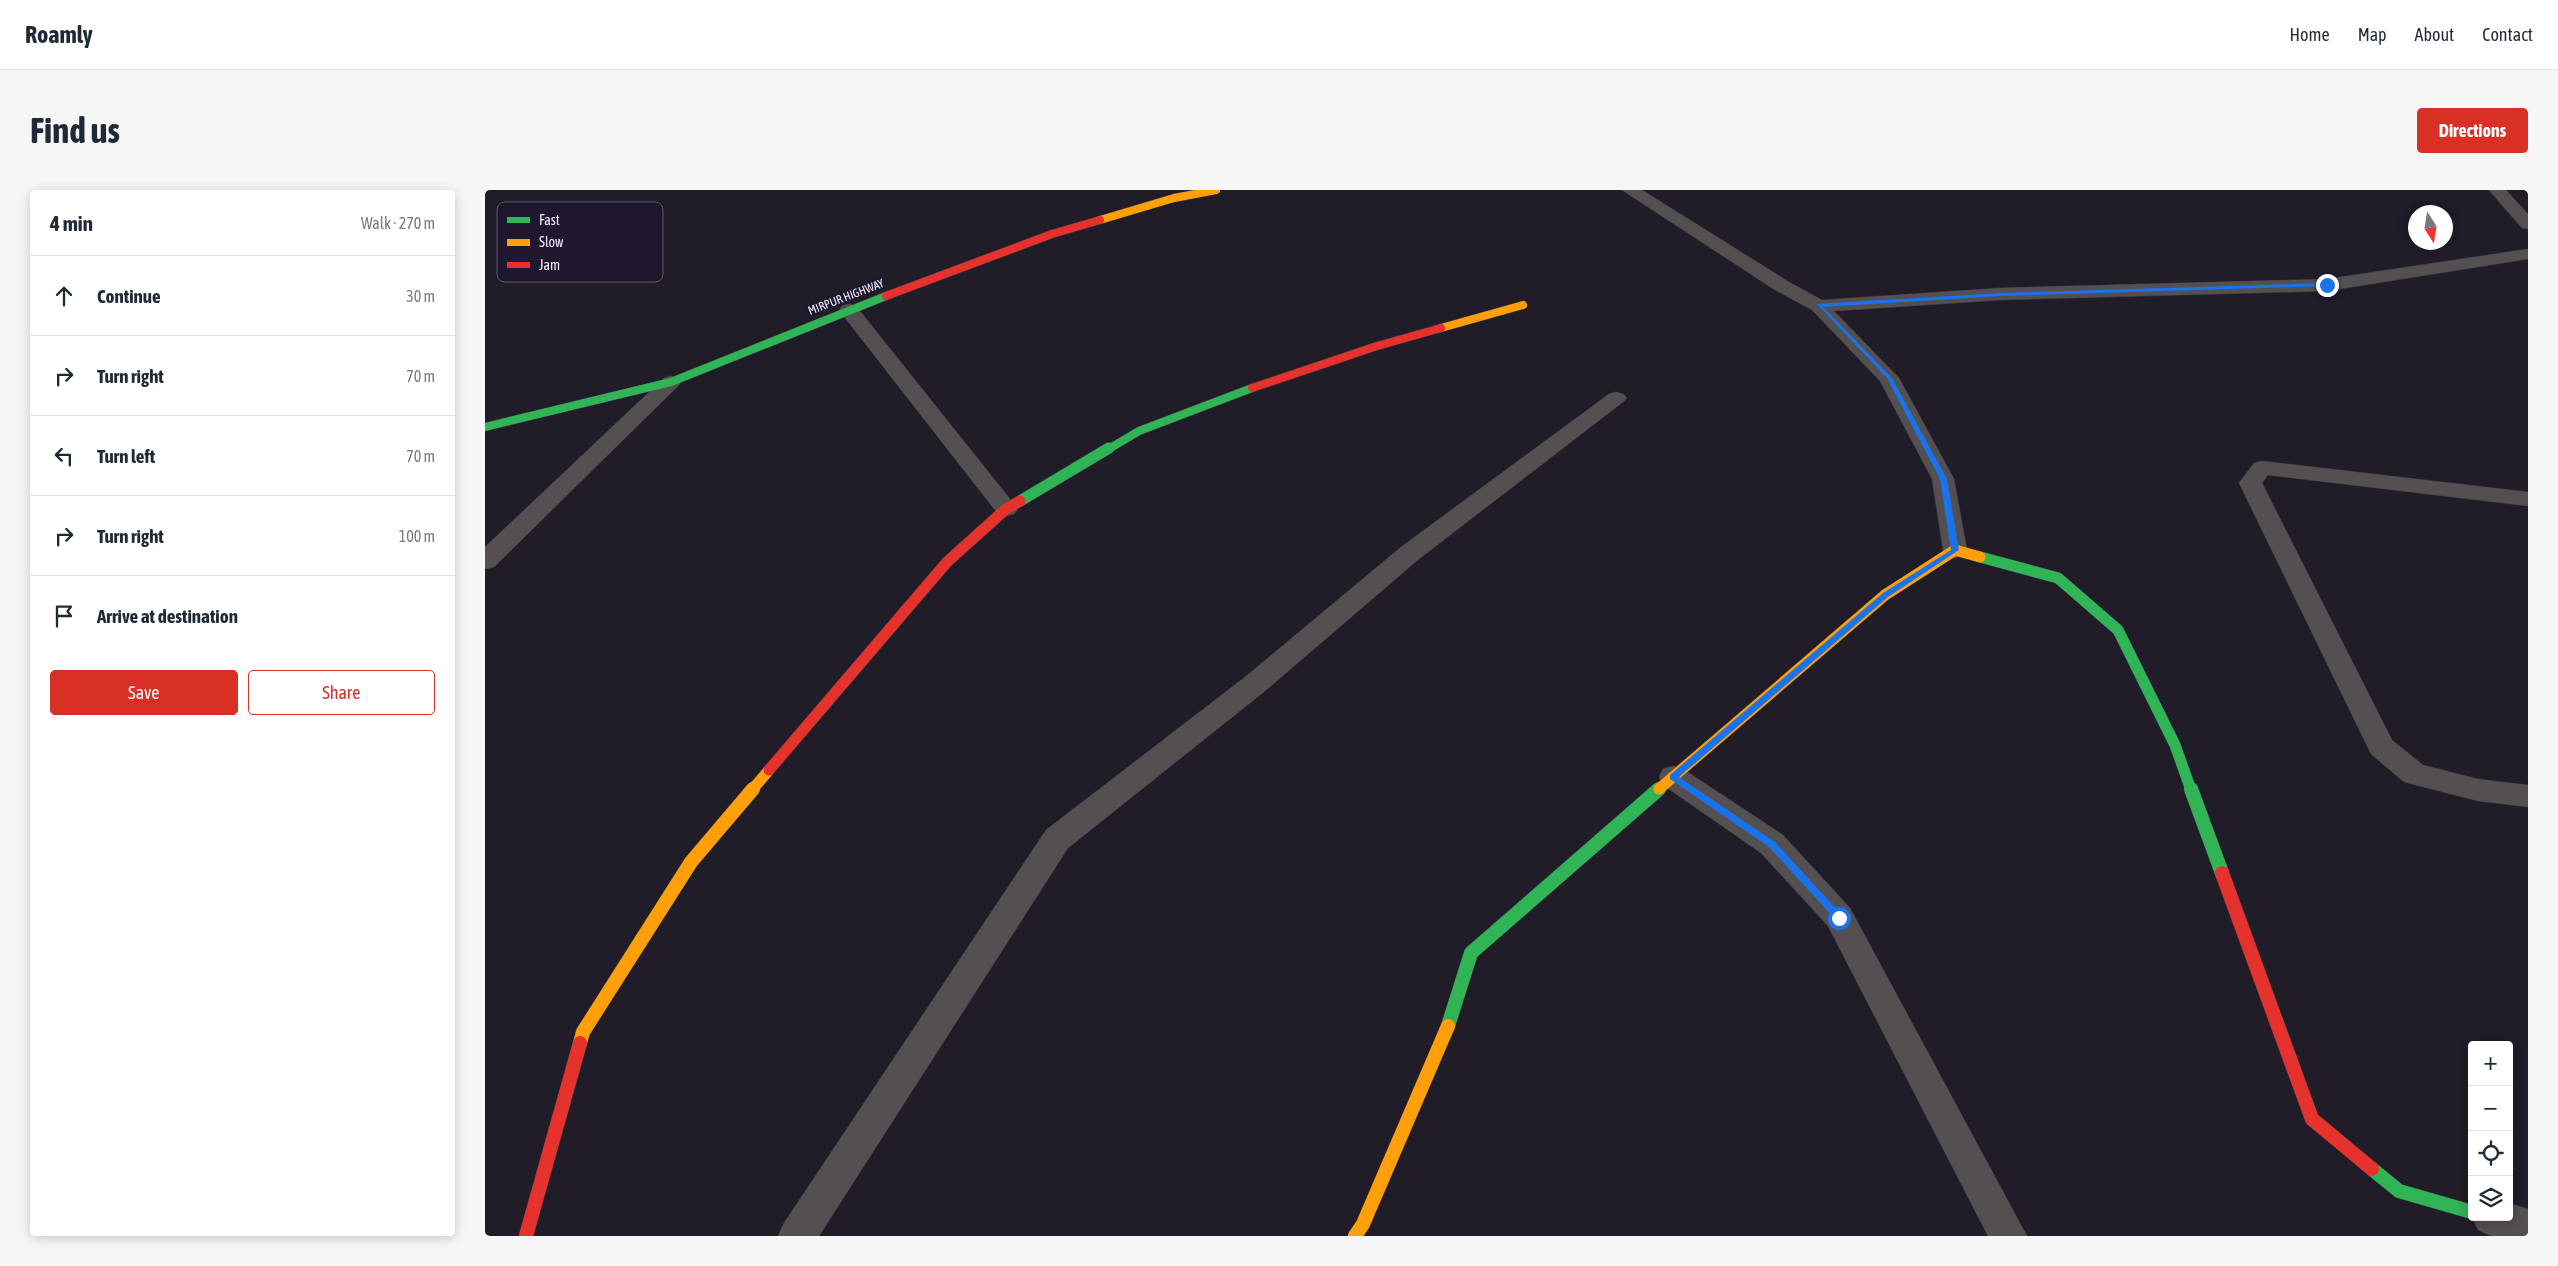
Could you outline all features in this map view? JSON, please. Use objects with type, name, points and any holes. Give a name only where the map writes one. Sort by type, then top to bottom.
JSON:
[{"type":"street","name":"MIRPUR HIGHWAY","points":[[485,426],[671,382],[849,310],[1052,234],[1174,198],[1216,190]]},
{"type":"street","points":[[1630,190],[1782,286],[1819,306],[1889,378],[1943,479],[1955,550]]},
{"type":"street","points":[[2497,190],[2528,224]]},
{"type":"street","points":[[1819,306],[2000,294],[2327,285],[2417,270],[2493,261],[2528,254]]},
{"type":"street","points":[[526,1236],[583,1032],[691,862],[947,562],[1006,510],[1139,431],[1246,390],[1367,350],[1523,305]]},
{"type":"street","points":[[849,310],[1006,510]]},
{"type":"street","points":[[485,561],[671,382]]},
{"type":"street","points":[[797,1236],[1057,839],[1255,684],[1410,553],[1616,398]]},
{"type":"street","points":[[2528,499],[2262,468],[2251,483],[2381,746],[2414,774],[2478,790],[2528,796]]},
{"type":"street","points":[[1355,1236],[1363,1224],[1444,1037],[1471,953],[1885,595],[1955,550],[2058,578],[2119,630],[2175,745],[2313,1119],[2399,1192],[2468,1211]]},
{"type":"street","points":[[1673,777],[1772,844],[1839,918],[2008,1236]]},
{"type":"street","points":[[2504,1221],[2528,1228]]},
{"type":"traffic: fast","points":[[485,427],[671,382],[886,296]]},
{"type":"traffic: fast","points":[[1020,501],[1139,431],[1252,388]]},
{"type":"traffic: fast","points":[[1980,557],[2058,578],[2118,630],[2175,745],[2222,873]]},
{"type":"traffic: fast","points":[[1448,1026],[1471,953],[1659,789]]},
{"type":"traffic: fast","points":[[2372,1169],[2399,1191],[2468,1211]]},
{"type":"traffic: slow","points":[[1100,220],[1174,198],[1216,190]]},
{"type":"traffic: slow","points":[[1441,328],[1523,305]]},
{"type":"traffic: slow","points":[[1659,789],[1885,595],[1955,550],[1980,557]]},
{"type":"traffic: slow","points":[[580,1043],[583,1032],[691,862],[769,770]]},
{"type":"traffic: slow","points":[[1355,1236],[1363,1224],[1448,1026]]},
{"type":"traffic: jam","points":[[886,296],[1052,234],[1100,220]]},
{"type":"traffic: jam","points":[[1252,388],[1377,346],[1441,328]]},
{"type":"traffic: jam","points":[[769,770],[947,562],[1006,509],[1020,501]]},
{"type":"traffic: jam","points":[[2222,873],[2312,1119],[2372,1169]]},
{"type":"traffic: jam","points":[[526,1236],[580,1043]]},
{"type":"route","points":[[1839,918],[1772,844],[1673,777],[1885,595],[1955,550],[1943,479],[1889,378],[1819,306],[2000,294],[2327,285]]}]
